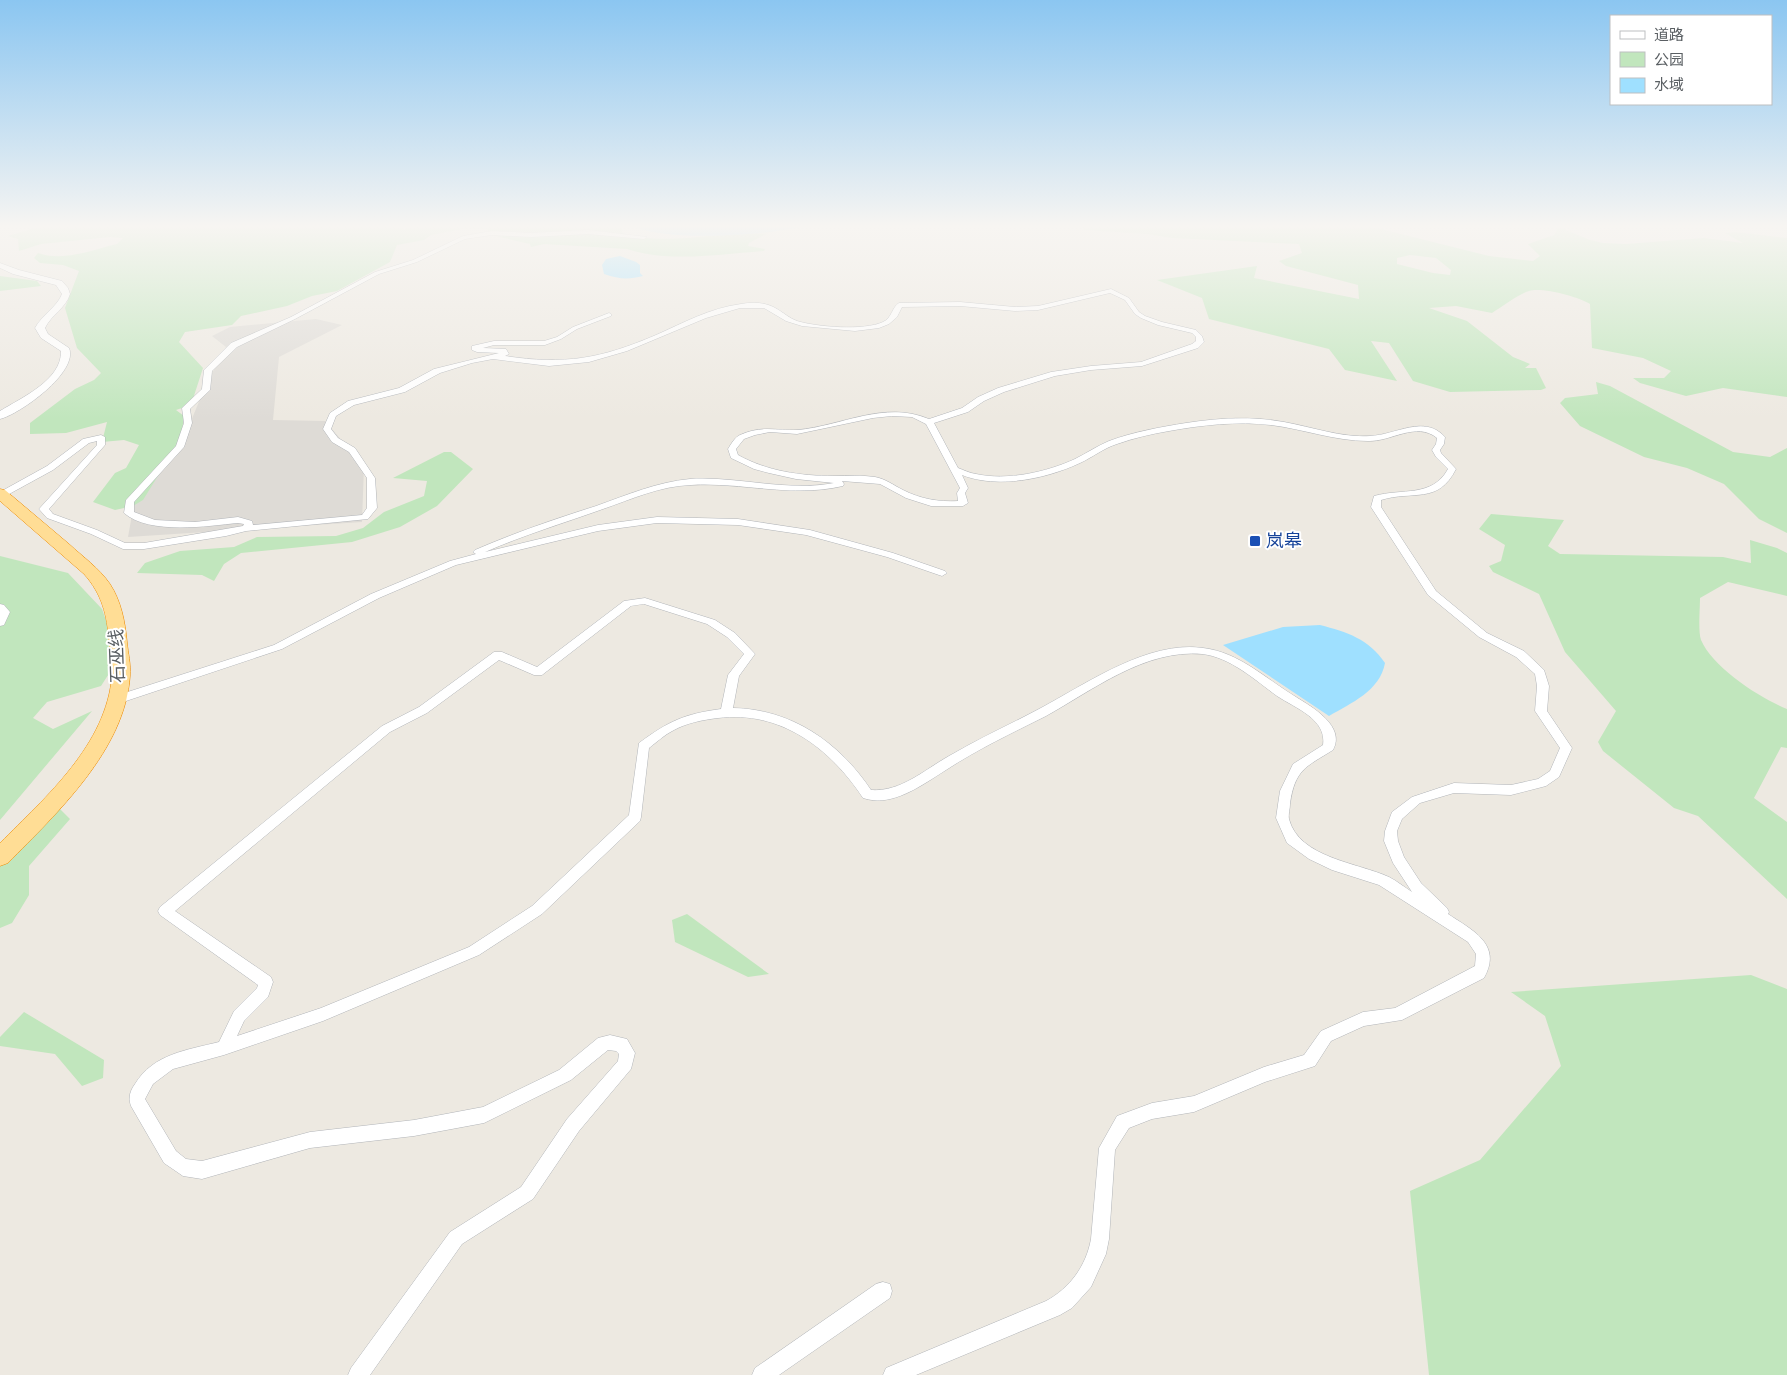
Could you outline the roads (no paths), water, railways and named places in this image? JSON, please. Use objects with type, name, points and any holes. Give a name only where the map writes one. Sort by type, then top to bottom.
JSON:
[{"type":"highway","name":"石巫线","points":[[0,857],[74,778],[98,742],[116,700],[121,676],[116,618],[109,594],[90,571],[1,495]]},
{"type":"street","points":[[0,416],[57,375],[66,361],[66,350],[44,336],[40,331],[41,325],[64,300],[65,291]]},
{"type":"street","points":[[246,528],[249,523],[238,520],[195,525],[154,523],[129,513],[130,502],[180,447],[188,423],[186,408],[206,390],[208,370],[234,345],[293,318],[343,291]]},
{"type":"street","points":[[495,357],[550,363],[586,360],[657,337],[708,313],[752,304],[763,304],[772,307],[786,319],[799,323],[865,328],[886,323],[897,314],[899,305],[960,304],[1038,308],[1111,291]]},
{"type":"street","points":[[929,422],[965,410],[981,399],[1000,390],[1054,374],[1152,362],[1195,346],[1200,342],[1199,336],[1194,331],[1160,324],[1143,317],[1137,313],[1127,299],[1112,291]]},
{"type":"street","points":[[1,495],[50,468],[86,441],[101,437],[101,445],[44,509],[50,516],[94,532],[123,546],[144,546],[246,528],[365,518],[372,508],[371,478],[352,450],[334,440],[327,429],[333,415],[352,403],[402,390],[437,371],[505,354],[503,351],[478,350],[475,348],[494,343],[546,343],[575,328],[609,315]]},
{"type":"street","points":[[892,414],[912,415],[929,422],[964,488],[962,493],[963,503],[922,503],[883,481],[861,477],[836,479],[802,478],[745,463],[734,456],[732,449],[741,437],[754,432],[770,430],[797,432],[873,416],[892,414]]},
{"type":"street","points":[[955,470],[976,477],[1030,475],[1075,462],[1117,442],[1169,428],[1205,424],[1257,421],[1334,436],[1368,439],[1390,437],[1409,428],[1438,433],[1441,437],[1440,444],[1436,450],[1437,454],[1450,465],[1451,472],[1436,489],[1415,493],[1388,493],[1377,498],[1376,507],[1432,593],[1483,634],[1528,660],[1540,673],[1544,686],[1541,711],[1566,748],[1555,774],[1542,783],[1511,790],[1454,788],[1416,800],[1397,816],[1391,832],[1391,841],[1402,866],[1424,896],[1480,939],[1484,944],[1482,951]]},
{"type":"street","points":[[116,700],[278,647],[375,596],[511,536],[662,486],[692,482],[728,482],[771,488],[822,489],[840,484],[836,479]]},
{"type":"street","points":[[453,563],[598,528],[657,520],[738,522],[807,532],[890,555],[942,573]]},
{"type":"street","points":[[224,1048],[239,1016],[264,992],[266,982],[165,911],[386,729],[423,710],[498,655],[538,672],[628,603],[645,601],[711,622],[731,635],[750,654],[734,675],[726,713]]},
{"type":"street","points":[[0,606],[5,612],[0,623]]},
{"type":"street","points":[[358,1375],[456,1238],[527,1193],[573,1125],[625,1064],[627,1053],[621,1044],[604,1043],[564,1075],[484,1115],[414,1128],[310,1140],[202,1170],[184,1167],[170,1157],[137,1100],[138,1094],[147,1079],[169,1062],[224,1048],[323,1014],[438,967],[474,951],[537,910],[635,818],[643,746],[676,724],[701,716],[726,713],[762,714],[794,724],[817,739],[849,768],[867,795],[883,796],[902,790],[953,760],[1126,668],[1179,650],[1205,651],[1223,656],[1240,665],[1314,715],[1329,732],[1329,747],[1297,767],[1286,791],[1282,818],[1292,839],[1314,855],[1337,866],[1384,881],[1473,938],[1482,951],[1484,963],[1479,973],[1397,1015],[1363,1019],[1326,1036],[1310,1060],[1264,1075],[1194,1104],[1152,1111],[1123,1122],[1107,1148],[1100,1239],[1097,1254],[1091,1268],[1075,1291],[1053,1308],[893,1375]]},
{"type":"street","points":[[762,1375],[883,1291]]},
{"type":"water","points":[[1320,625],[1365,642],[1385,663],[1382,673],[1371,689],[1329,716],[1223,645],[1283,627]]},
{"type":"place","name":"岚皋","points":[[1255,541]]}]
